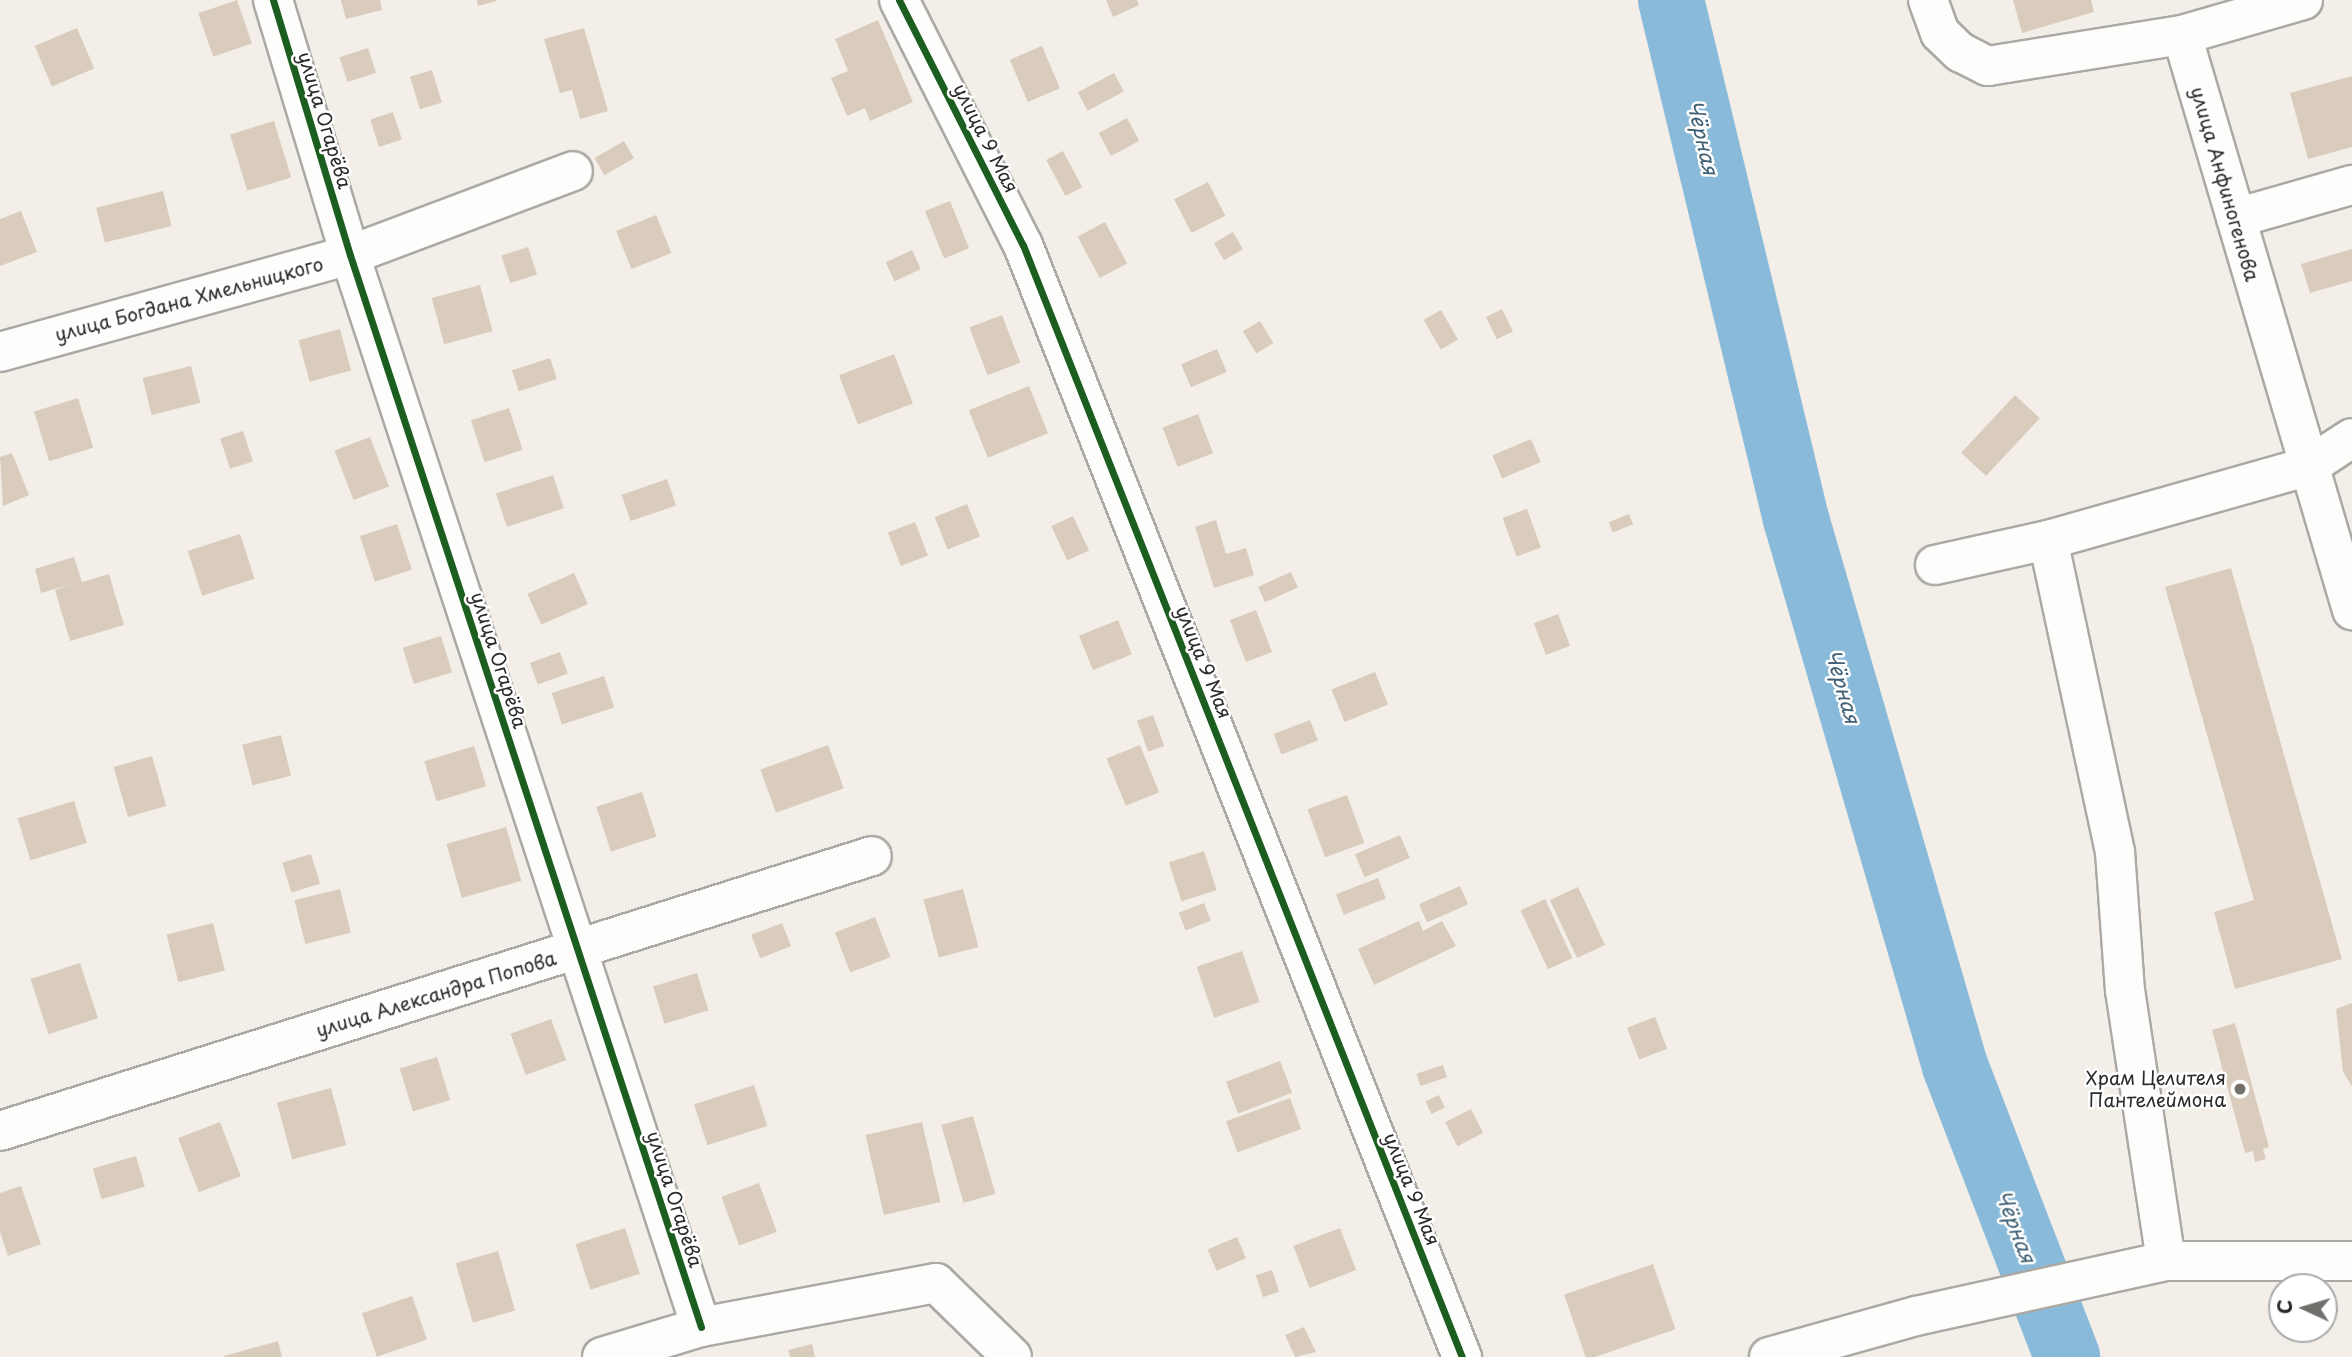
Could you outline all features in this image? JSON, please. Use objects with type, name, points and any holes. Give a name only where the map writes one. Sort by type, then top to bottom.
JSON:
[{"type":"street","name":"улица Огарёва","points":[[273,0],[350,255],[701,1327]]},
{"type":"street","name":"улица 9 Мая","points":[[899,0],[1023,246],[1459,1351]]},
{"type":"street","points":[[1928,0],[1940,33],[1959,52],[1988,66],[2182,35],[2303,0]]},
{"type":"street","name":"улица Анфиногенова","points":[[2182,35],[2352,610]]},
{"type":"street","name":"улица Богдана Хмельницкого","points":[[0,352],[350,255],[573,171]]},
{"type":"street","points":[[2236,218],[2352,185]]},
{"type":"street","points":[[1935,565],[2048,540],[2309,466],[2352,438]]},
{"type":"street","points":[[2048,540],[2115,852],[2124,991],[2166,1261]]},
{"type":"street","name":"улица Александра Попова","points":[[0,1131],[872,856]]},
{"type":"street","points":[[1769,1357],[1916,1316],[2166,1261],[2352,1262]]},
{"type":"street","points":[[602,1357],[701,1327],[936,1283],[1012,1357]]},
{"type":"building","points":[[237,0],[252,43],[213,57],[198,13]]},
{"type":"building","points":[[341,0],[380,0],[382,10],[346,19]]},
{"type":"building","points":[[477,0],[496,0],[497,1],[478,6]]},
{"type":"building","points":[[1106,0],[1137,0],[1139,5],[1113,17]]},
{"type":"building","points":[[2013,0],[2091,0],[2094,12],[2022,33]]},
{"type":"building","points":[[878,20],[913,102],[870,121],[865,108],[847,116],[831,78],[848,71],[835,39]]},
{"type":"building","points":[[77,28],[94,69],[52,86],[35,46]]},
{"type":"building","points":[[584,28],[608,111],[580,119],[572,90],[560,93],[544,39]]},
{"type":"building","points":[[1042,46],[1060,88],[1028,102],[1010,60]]},
{"type":"building","points":[[368,48],[376,73],[348,82],[339,57]]},
{"type":"building","points":[[432,70],[442,103],[420,109],[410,77]]},
{"type":"building","points":[[1114,73],[1124,92],[1088,111],[1078,92]]},
{"type":"building","points":[[2352,76],[2352,147],[2308,159],[2290,93]]},
{"type":"building","points":[[393,112],[402,140],[379,147],[370,119]]},
{"type":"building","points":[[1127,118],[1139,141],[1111,156],[1099,133]]},
{"type":"building","points":[[274,121],[291,177],[247,191],[230,134]]},
{"type":"building","points":[[624,141],[634,158],[605,175],[595,158]]},
{"type":"building","points":[[1063,151],[1082,187],[1065,196],[1046,160]]},
{"type":"building","points":[[1208,182],[1225,216],[1191,233],[1174,199]]},
{"type":"building","points":[[163,191],[172,226],[105,243],[96,208]]},
{"type":"building","points":[[950,201],[969,248],[944,258],[925,211]]},
{"type":"building","points":[[21,211],[37,252],[0,266],[0,219]]},
{"type":"building","points":[[656,215],[671,253],[631,269],[616,231]]},
{"type":"building","points":[[1105,222],[1127,263],[1100,278],[1078,237]]},
{"type":"building","points":[[1233,232],[1243,249],[1224,260],[1214,243]]},
{"type":"building","points":[[528,247],[537,275],[510,283],[501,256]]},
{"type":"building","points":[[2352,249],[2352,281],[2310,293],[2301,264]]},
{"type":"building","points":[[912,250],[921,269],[895,281],[886,262]]},
{"type":"building","points":[[480,285],[492,331],[444,344],[432,298]]},
{"type":"building","points":[[1502,309],[1513,331],[1497,339],[1486,317]]},
{"type":"building","points":[[1441,310],[1458,339],[1441,349],[1424,320]]},
{"type":"building","points":[[1002,315],[1020,363],[988,375],[969,328]]},
{"type":"building","points":[[1260,321],[1273,343],[1256,354],[1243,331]]},
{"type":"building","points":[[340,329],[351,371],[310,382],[298,340]]},
{"type":"building","points":[[1217,349],[1227,372],[1191,387],[1181,364]]},
{"type":"building","points":[[894,354],[913,403],[858,425],[839,375]]},
{"type":"building","points":[[550,358],[557,379],[519,391],[512,370]]},
{"type":"building","points":[[191,366],[200,403],[152,415],[142,378]]},
{"type":"building","points":[[1029,386],[1048,433],[988,458],[969,410]]},
{"type":"building","points":[[2015,395],[2040,418],[1986,476],[1961,453]]},
{"type":"building","points":[[78,398],[93,448],[49,461],[34,411]]},
{"type":"building","points":[[509,408],[523,450],[485,462],[471,420]]},
{"type":"building","points":[[1198,414],[1213,453],[1178,467],[1163,428]]},
{"type":"building","points":[[243,431],[253,461],[230,469],[220,438]]},
{"type":"building","points":[[370,437],[389,486],[354,500],[335,451]]},
{"type":"building","points":[[1531,439],[1541,462],[1502,478],[1492,455]]},
{"type":"building","points":[[12,453],[29,495],[3,506],[0,457]]},
{"type":"building","points":[[553,475],[564,508],[507,527],[496,494]]},
{"type":"building","points":[[667,479],[676,505],[631,521],[622,495]]},
{"type":"building","points":[[967,504],[980,536],[948,550],[935,517]]},
{"type":"building","points":[[1527,509],[1541,548],[1517,556],[1503,518]]},
{"type":"building","points":[[1629,514],[1633,524],[1613,532],[1609,522]]},
{"type":"building","points":[[1073,516],[1089,550],[1067,561],[1051,526]]},
{"type":"building","points":[[1216,520],[1226,554],[1246,548],[1254,575],[1214,588],[1195,527]]},
{"type":"building","points":[[915,522],[928,556],[901,566],[888,532]]},
{"type":"building","points":[[397,524],[412,570],[375,582],[360,536]]},
{"type":"building","points":[[240,534],[255,579],[202,596],[188,551]]},
{"type":"building","points":[[74,557],[82,582],[109,574],[124,625],[70,641],[55,590],[71,584],[41,593],[35,569]]},
{"type":"building","points":[[2231,568],[2342,959],[2235,989],[2214,912],[2254,900],[2165,587]]},
{"type":"building","points":[[1291,572],[1298,588],[1265,602],[1258,587]]},
{"type":"building","points":[[574,573],[588,604],[541,625],[527,594]]},
{"type":"building","points":[[1256,610],[1272,652],[1246,662],[1230,620]]},
{"type":"building","points":[[1558,614],[1570,646],[1546,655],[1534,623]]},
{"type":"building","points":[[1118,620],[1132,654],[1093,670],[1079,636]]},
{"type":"building","points":[[441,636],[452,672],[414,684],[403,648]]},
{"type":"building","points":[[560,652],[568,674],[538,685],[530,663]]},
{"type":"building","points":[[1375,672],[1388,704],[1345,722],[1331,690]]},
{"type":"building","points":[[604,676],[614,707],[562,724],[552,693]]},
{"type":"building","points":[[1153,715],[1164,746],[1148,752],[1137,721]]},
{"type":"building","points":[[1310,720],[1318,741],[1281,755],[1274,734]]},
{"type":"building","points":[[281,735],[291,776],[252,785],[242,745]]},
{"type":"building","points":[[828,745],[844,788],[776,813],[760,770]]},
{"type":"building","points":[[1140,745],[1159,792],[1126,806],[1107,758]]},
{"type":"building","points":[[474,746],[486,786],[437,801],[424,761]]},
{"type":"building","points":[[152,756],[166,806],[128,817],[114,767]]},
{"type":"building","points":[[642,792],[657,837],[611,852],[596,807]]},
{"type":"building","points":[[1347,795],[1364,843],[1325,857],[1308,809]]},
{"type":"building","points":[[74,801],[87,843],[30,860],[18,818]]},
{"type":"building","points":[[506,827],[521,881],[462,898],[446,844]]},
{"type":"building","points":[[1400,835],[1410,858],[1365,877],[1355,854]]},
{"type":"building","points":[[1204,851],[1217,890],[1181,901],[1169,862]]},
{"type":"building","points":[[311,854],[320,884],[291,892],[282,863]]},
{"type":"building","points":[[1378,878],[1386,899],[1344,915],[1336,894]]},
{"type":"building","points":[[1460,886],[1468,904],[1427,923],[1419,904]]},
{"type":"building","points":[[1578,887],[1605,945],[1577,958],[1550,900]]},
{"type":"building","points":[[340,889],[351,933],[305,944],[294,900]]},
{"type":"building","points":[[963,889],[979,947],[939,958],[923,900]]},
{"type":"building","points":[[1545,899],[1572,958],[1548,969],[1521,910]]},
{"type":"building","points":[[1204,903],[1211,921],[1186,930],[1179,913]]},
{"type":"building","points":[[875,917],[890,957],[850,973],[835,932]]},
{"type":"building","points":[[1419,921],[1423,931],[1442,921],[1456,946],[1374,985],[1358,949]]},
{"type":"building","points":[[213,923],[225,971],[178,982],[166,935]]},
{"type":"building","points":[[782,923],[791,946],[760,958],[751,935]]},
{"type":"building","points":[[1242,951],[1260,1002],[1214,1018],[1197,967]]},
{"type":"building","points":[[80,963],[98,1018],[48,1034],[31,979]]},
{"type":"building","points":[[697,973],[708,1010],[664,1024],[653,986]]},
{"type":"building","points":[[2352,1003],[2352,1086],[2343,1072],[2336,1009]]},
{"type":"building","points":[[1655,1017],[1667,1049],[1639,1059],[1627,1028]]},
{"type":"building","points":[[551,1019],[566,1060],[526,1075],[511,1034]]},
{"type":"building","name":"Храм Целителя Пантелеймона","points":[[2235,1023],[2269,1147],[2263,1149],[2266,1159],[2255,1162],[2253,1151],[2245,1153],[2212,1030]]},
{"type":"building","points":[[437,1057],[450,1100],[413,1111],[400,1068]]},
{"type":"building","points":[[1280,1061],[1292,1093],[1238,1114],[1226,1082]]},
{"type":"building","points":[[1443,1065],[1447,1077],[1420,1086],[1416,1074]]},
{"type":"building","points":[[754,1085],[767,1126],[707,1145],[694,1104]]},
{"type":"building","points":[[331,1088],[346,1145],[292,1159],[277,1102]]},
{"type":"building","points":[[1439,1095],[1445,1108],[1431,1114],[1425,1101]]},
{"type":"building","points":[[1290,1098],[1301,1129],[1237,1152],[1226,1121]]},
{"type":"building","points":[[1471,1109],[1483,1133],[1457,1146],[1445,1122]]},
{"type":"building","points":[[973,1116],[995,1194],[964,1203],[941,1125]]},
{"type":"building","points":[[220,1122],[241,1176],[199,1192],[178,1138]]},
{"type":"building","points":[[922,1122],[940,1202],[884,1215],[865,1135]]},
{"type":"building","points":[[136,1156],[145,1187],[102,1199],[93,1168]]},
{"type":"building","points":[[759,1183],[777,1232],[739,1246],[721,1197]]},
{"type":"building","points":[[21,1186],[41,1244],[8,1256],[0,1232],[0,1193]]},
{"type":"building","points":[[625,1228],[640,1274],[590,1290],[576,1244]]},
{"type":"building","points":[[1340,1228],[1356,1270],[1309,1288],[1293,1246]]},
{"type":"building","points":[[1237,1237],[1246,1258],[1217,1271],[1208,1250]]},
{"type":"building","points":[[498,1251],[515,1311],[473,1323],[456,1263]]},
{"type":"building","points":[[1653,1264],[1675,1329],[1595,1357],[1586,1357],[1564,1295]]},
{"type":"building","points":[[1272,1270],[1279,1292],[1263,1297],[1256,1275]]},
{"type":"building","points":[[412,1296],[427,1339],[377,1357],[362,1313]]},
{"type":"building","points":[[1304,1327],[1316,1352],[1295,1357],[1285,1335]]},
{"type":"building","points":[[278,1341],[282,1357],[224,1357],[224,1356]]},
{"type":"building","points":[[812,1344],[815,1357],[790,1357],[788,1350]]},
{"type":"waterway","name":"Чёрная","points":[[1671,0],[1796,519],[1955,1066],[2067,1357]]},
{"type":"cycle path","points":[[273,0],[350,255],[701,1327]]},
{"type":"cycle path","points":[[899,0],[1023,245],[1462,1357]]},
{"type":"place","name":"Храм Целителя Пантелеймона","points":[[2240,1089]]}]
